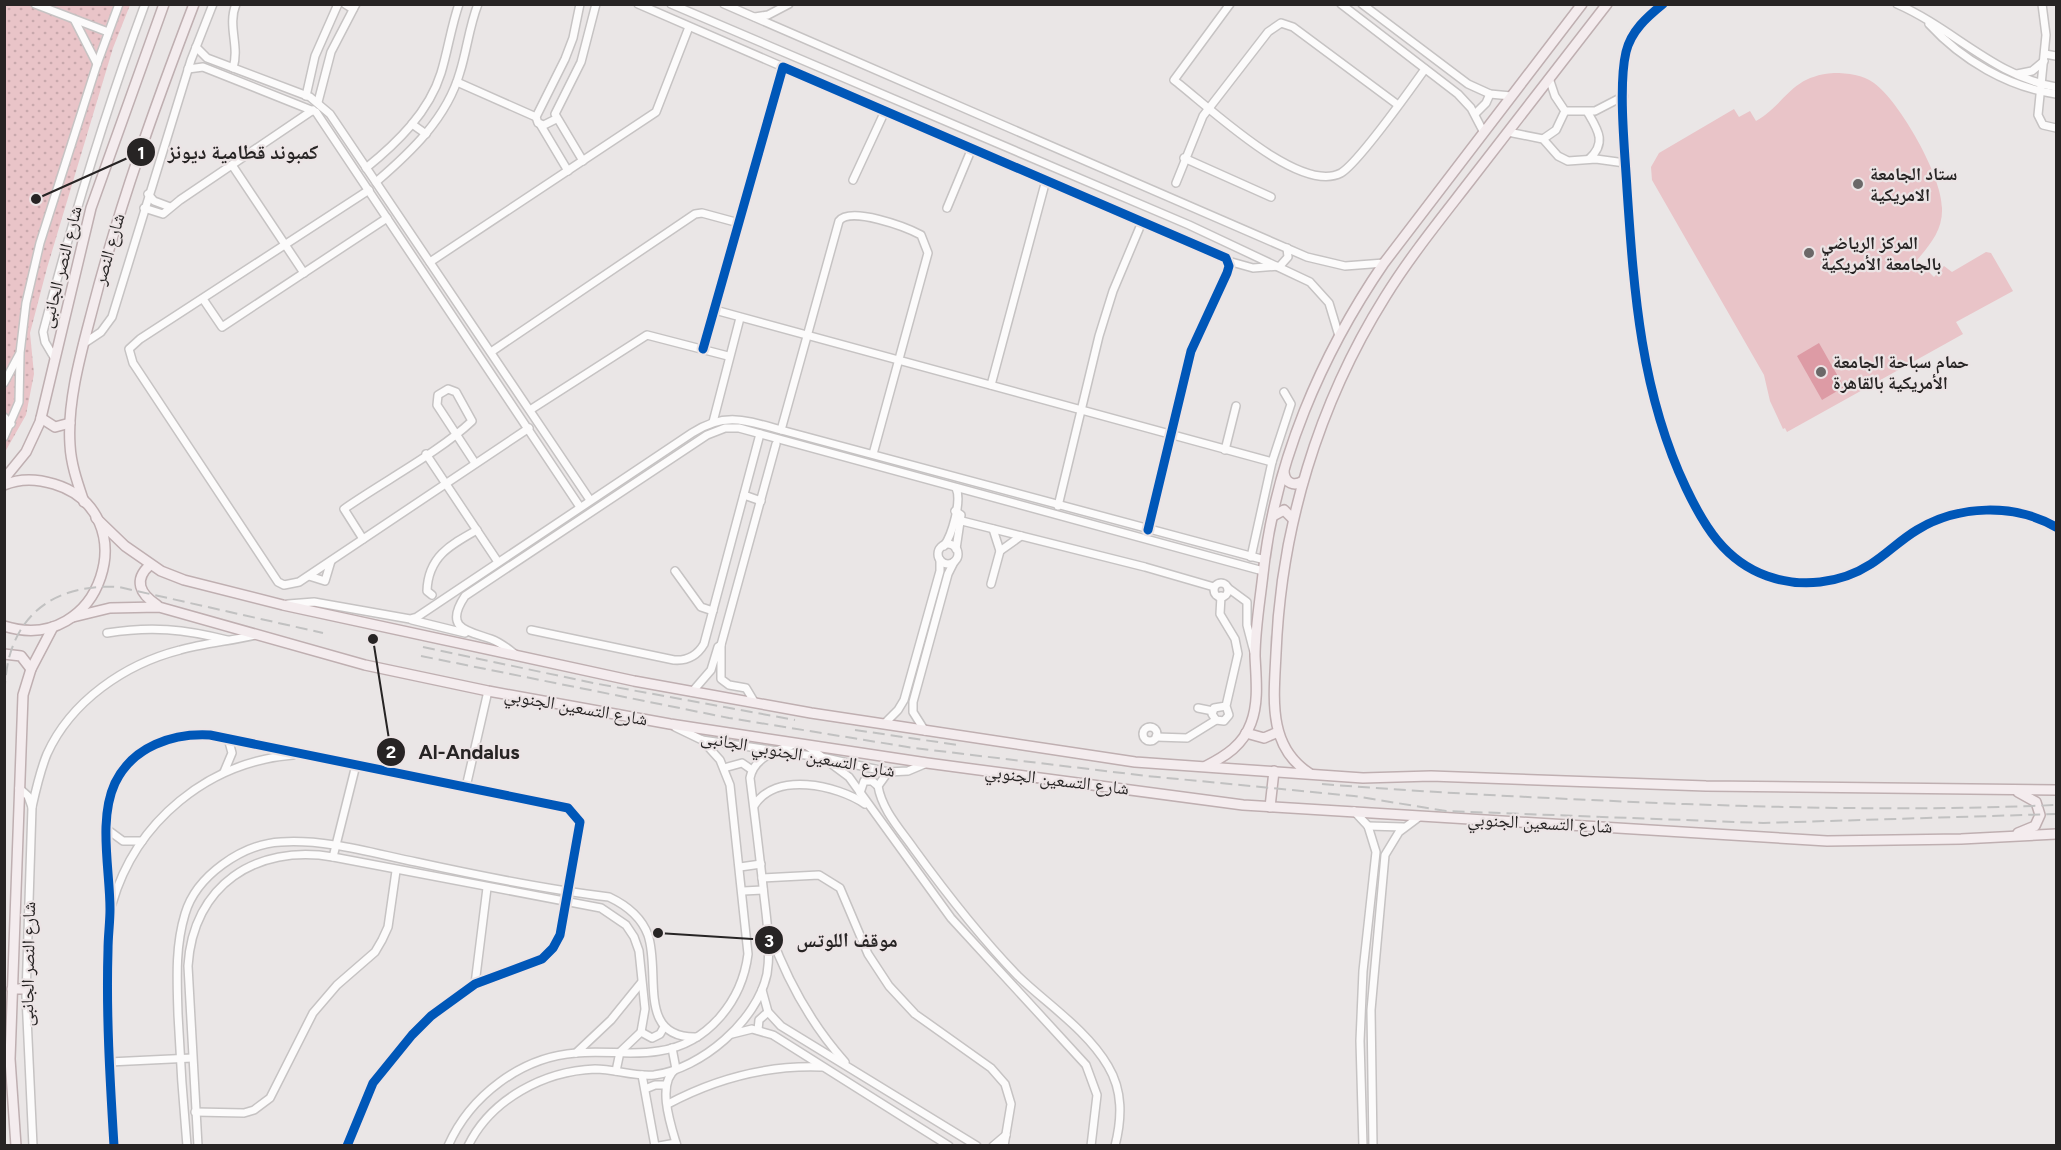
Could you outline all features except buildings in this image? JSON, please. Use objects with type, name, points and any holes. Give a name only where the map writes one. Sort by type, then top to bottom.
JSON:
[{"type":"main road","name":"شارع النصر","points":[[4,479],[26,452],[41,418],[91,208],[164,4]]},
{"type":"main road","name":"شارع النصر","points":[[84,502],[71,460],[70,423],[83,344],[134,164],[194,4]]},
{"type":"main road","points":[[1202,768],[1226,755],[1246,733],[1256,702],[1256,656],[1263,572],[1273,516],[1284,472],[1308,403],[1339,336],[1384,263],[1483,130],[1582,4]]},
{"type":"main road","points":[[1311,774],[1288,754],[1278,732],[1275,712],[1277,633],[1283,576],[1293,519],[1303,481],[1336,391],[1385,297],[1606,4]]},
{"type":"main road","points":[[41,418],[55,427],[70,423]]},
{"type":"main road","points":[[1284,472],[1290,483],[1297,484],[1303,481]]},
{"type":"main road","points":[[4,485],[27,480],[44,481],[66,489],[84,502],[96,519],[105,550],[103,574],[92,598],[73,617],[53,627],[27,631],[4,626]]},
{"type":"main road","points":[[1273,516],[1284,510],[1293,519]]},
{"type":"main road","name":"شارع التسعين الجنوبي","points":[[96,519],[150,565],[184,580],[283,605],[692,692],[925,731],[1135,762],[1363,778],[1431,776],[1716,787],[2056,790]]},
{"type":"main road","points":[[150,565],[141,575],[140,586],[146,597],[159,607]]},
{"type":"main road","name":"شارع التسعين الجنوبي","points":[[73,617],[123,606],[159,607],[365,664],[488,691],[670,724],[927,763],[1270,807],[1827,841],[2002,838],[2056,834]]},
{"type":"main road","points":[[16,1146],[10,1059],[23,695],[31,669],[53,627]]},
{"type":"main road","points":[[4,654],[21,656],[31,669]]},
{"type":"main road","points":[[1246,733],[1260,738],[1278,732]]},
{"type":"main road","points":[[1270,807],[1274,771]]},
{"type":"main road","points":[[2002,838],[2031,829],[2039,819],[2036,802],[2016,791]]},
{"type":"main road","points":[[12,989],[26,989]]},
{"type":"street","points":[[34,4],[108,32]]},
{"type":"street","points":[[4,437],[11,424],[21,393],[20,352],[26,303],[40,243],[97,64],[119,4]]},
{"type":"street","name":"شارع النصر الجانبى","points":[[55,358],[45,342],[44,332],[56,283],[89,164],[146,4]]},
{"type":"street","points":[[83,344],[101,332],[112,317],[188,69],[213,4]]},
{"type":"street","points":[[223,75],[230,67],[237,52],[231,25],[236,4]]},
{"type":"street","points":[[306,96],[315,56],[338,4]]},
{"type":"street","points":[[318,102],[332,52],[354,7],[345,4]]},
{"type":"street","points":[[366,168],[412,124],[437,84],[459,4]]},
{"type":"street","points":[[376,182],[435,123],[457,82],[478,4]]},
{"type":"street","points":[[538,118],[573,38],[580,4]]},
{"type":"street","points":[[457,82],[538,118],[547,125],[556,117],[581,62],[596,4]]},
{"type":"street","points":[[638,4],[1218,254],[1228,261],[1253,268],[1277,266],[1287,260],[1287,248]]},
{"type":"street","points":[[671,4],[1189,225],[1311,282],[1329,303],[1339,336]]},
{"type":"street","points":[[724,4],[1307,257],[1338,265],[1384,263]]},
{"type":"street","points":[[754,17],[768,15],[789,4]]},
{"type":"street","points":[[1230,4],[1174,80],[1281,163],[1301,172],[1322,177],[1338,174],[1347,168],[1425,69]]},
{"type":"street","points":[[1341,4],[1463,98],[1483,130]]},
{"type":"street","points":[[1362,4],[1468,84],[1490,94],[1511,96]]},
{"type":"street","points":[[1663,4],[1642,23],[1630,40],[1624,61],[1625,164],[1637,318],[1655,406],[1673,459],[1696,509],[1711,534],[1731,556],[1764,575],[1788,581],[1813,583],[1838,579],[1861,570],[1917,530],[1961,513],[2008,511],[2038,519],[2056,527]]},
{"type":"street","points":[[1897,4],[1924,17],[1979,56],[2056,94]]},
{"type":"street","points":[[2042,4],[2046,27],[2039,121],[2046,127],[2056,128]]},
{"type":"street","points":[[697,5],[699,16]]},
{"type":"street","points":[[1924,17],[1946,41],[2004,79],[2041,87],[2056,87]]},
{"type":"street","points":[[75,21],[97,64]]},
{"type":"street","points":[[1176,183],[1184,158],[1210,108],[1268,32],[1281,22],[1293,27],[1398,105]]},
{"type":"street","points":[[430,262],[656,112],[690,27]]},
{"type":"street","points":[[1400,50],[1408,39]]},
{"type":"street","points":[[196,47],[204,56],[306,96],[318,102],[330,114],[590,500]]},
{"type":"street","points":[[2013,74],[2028,72],[2044,58],[2056,56]]},
{"type":"street","points":[[188,69],[203,67],[313,110],[500,384],[580,507]]},
{"type":"street","points":[[703,349],[783,67]]},
{"type":"street","points":[[1549,78],[1555,96],[1565,111]]},
{"type":"street","points":[[1475,114],[1486,103],[1490,94]]},
{"type":"street","points":[[1565,111],[1588,113],[1609,106],[1624,96]]},
{"type":"street","points":[[144,208],[161,214],[313,110]]},
{"type":"street","points":[[538,118],[547,110],[556,117],[583,161]]},
{"type":"street","points":[[853,180],[885,111]]},
{"type":"street","points":[[1543,139],[1556,130],[1565,111]]},
{"type":"street","points":[[1588,113],[1599,131],[1600,140],[1597,151],[1589,159]]},
{"type":"street","points":[[538,118],[568,171]]},
{"type":"street","points":[[412,124],[426,134]]},
{"type":"street","points":[[1508,132],[1543,139],[1558,156],[1568,161],[1589,159],[1625,164]]},
{"type":"street","points":[[947,208],[972,148]]},
{"type":"street","points":[[1184,158],[1271,197]]},
{"type":"street","points":[[232,165],[304,273]]},
{"type":"street","points":[[991,385],[1046,180]]},
{"type":"street","points":[[369,190],[134,344],[129,350],[130,358],[278,582],[291,585],[309,576],[529,428]]},
{"type":"street","points":[[148,194],[154,201],[170,207]]},
{"type":"street","points":[[490,352],[695,214],[702,213],[740,223]]},
{"type":"street","points":[[781,430],[841,218],[851,214],[886,221],[921,235],[928,249],[873,454]]},
{"type":"street","points":[[203,299],[222,327],[387,218]]},
{"type":"street","points":[[1058,506],[1103,321],[1142,222]]},
{"type":"street","points":[[406,246],[415,240]]},
{"type":"street","points":[[1148,530],[1173,435],[1191,351],[1227,273],[1228,261]]},
{"type":"street","points":[[715,310],[1272,462]]},
{"type":"street","points":[[712,422],[740,318]]},
{"type":"street","points":[[530,410],[643,336],[656,336],[729,356]]},
{"type":"street","points":[[4,383],[20,352]]},
{"type":"street","points":[[500,384],[508,379]]},
{"type":"street","points":[[363,539],[344,509],[426,454],[456,433],[473,419],[456,392],[451,389],[438,395],[436,401],[456,433],[476,463]]},
{"type":"street","points":[[1251,557],[1272,462],[1291,404],[1284,392]]},
{"type":"street","points":[[1225,450],[1236,406]]},
{"type":"street","points":[[4,417],[11,424]]},
{"type":"street","points":[[410,619],[422,615],[590,500],[712,422],[734,419],[873,454],[1058,506],[1265,560]]},
{"type":"street","points":[[468,633],[459,624],[458,615],[462,601],[474,590],[719,429],[739,428],[1263,572]]},
{"type":"street","points":[[531,630],[674,660],[685,660],[701,649],[760,434]]},
{"type":"street","points":[[816,450],[818,441]]},
{"type":"street","points":[[825,452],[827,443]]},
{"type":"street","points":[[755,703],[746,688],[729,685],[722,680],[722,645],[776,444]]},
{"type":"street","points":[[426,454],[498,562]]},
{"type":"street","points":[[659,455],[664,463]]},
{"type":"street","points":[[566,484],[575,478]]},
{"type":"street","points":[[884,724],[904,700],[940,571],[939,554],[944,546],[955,511],[958,498],[956,488]]},
{"type":"street","points":[[1005,502],[1007,492]]},
{"type":"street","points":[[1014,505],[1016,494]]},
{"type":"street","points":[[744,495],[761,501]]},
{"type":"street","points":[[925,731],[913,712],[913,702],[948,574],[958,557],[956,549],[962,515],[955,511]]},
{"type":"street","points":[[962,521],[1214,587],[1221,583],[1247,602],[1247,629],[1256,656]]},
{"type":"street","points":[[991,584],[1000,551],[993,529]]},
{"type":"street","points":[[432,596],[427,591],[427,585],[437,556],[477,530]]},
{"type":"street","points":[[1000,551],[1021,536]]},
{"type":"street","points":[[944,546],[949,545],[956,549]]},
{"type":"street","points":[[1228,563],[1230,552]]},
{"type":"street","points":[[940,560],[948,564],[954,562]]},
{"type":"street","points":[[309,576],[325,581],[331,561]]},
{"type":"street","points":[[675,571],[702,607],[713,610]]},
{"type":"street","points":[[469,581],[474,590]]},
{"type":"street","points":[[1214,587],[1215,594],[1221,597]]},
{"type":"street","points":[[1221,597],[1227,593],[1228,588]]},
{"type":"street","points":[[1156,737],[1187,738],[1216,720],[1224,721],[1228,718],[1229,713],[1226,706],[1238,654],[1234,639],[1220,614],[1221,597]]},
{"type":"street","points":[[283,605],[314,602],[410,619],[492,639],[517,655]]},
{"type":"street","points":[[107,633],[140,628],[170,629],[230,641]]},
{"type":"street","name":"شارع النصر الجانبى","points":[[33,1146],[26,989],[32,807],[41,772],[57,735],[84,704],[101,689],[139,664],[181,649],[258,634]]},
{"type":"street","points":[[692,692],[711,670],[718,647],[722,645]]},
{"type":"street","points":[[466,787],[488,691]]},
{"type":"street","points":[[1212,711],[1218,705],[1226,706]]},
{"type":"street","points":[[1198,708],[1212,711]]},
{"type":"street","points":[[1212,711],[1216,720]]},
{"type":"street","name":"شارع التسعين الجنوبي الجانبى","points":[[670,724],[702,740],[826,758],[888,771],[908,771],[927,763]]},
{"type":"street","points":[[114,1146],[109,1062],[108,948],[111,911],[108,830],[110,798],[115,782],[136,756],[171,737],[190,734],[228,738],[568,808],[575,814],[580,831],[567,903],[560,934],[548,954],[475,984],[431,1016],[386,1065],[368,1094],[346,1146]]},
{"type":"street","points":[[224,772],[232,753],[228,738]]},
{"type":"street","points":[[448,1146],[472,1108],[499,1083],[541,1060],[576,1053],[645,1053],[672,1048],[697,1037],[725,1012],[745,975],[748,954],[743,891],[730,785],[724,768],[702,740]]},
{"type":"street","points":[[732,1034],[762,990],[768,957],[752,770],[761,759],[801,743],[826,758],[849,777],[951,918],[1082,1059],[1093,1081],[1097,1103],[1091,1146]]},
{"type":"street","points":[[111,911],[126,868],[142,841],[175,804],[224,772],[262,759],[302,754]]},
{"type":"street","points":[[724,768],[736,762],[752,770]]},
{"type":"street","points":[[333,857],[357,765]]},
{"type":"street","points":[[878,786],[888,771]]},
{"type":"street","points":[[860,793],[861,784],[868,780],[878,786],[885,809],[965,916],[1017,974],[1100,1053],[1116,1084],[1119,1095],[1119,1123],[1115,1146]]},
{"type":"street","points":[[754,806],[764,794],[781,785],[828,787],[850,795],[870,807]]},
{"type":"street","points":[[19,788],[28,796],[32,807]]},
{"type":"street","points":[[1354,812],[1368,826],[1376,852],[1363,971],[1360,1041],[1364,1146]]},
{"type":"street","points":[[1373,1146],[1371,1010],[1385,855],[1403,827],[1419,817]]},
{"type":"street","points":[[1368,826],[1403,827]]},
{"type":"street","points":[[108,830],[123,841],[142,841]]},
{"type":"street","points":[[187,1146],[180,1059],[177,953],[185,913],[192,897],[220,866],[246,852],[279,842],[336,846],[483,877],[609,897],[627,907],[641,921],[651,946],[656,1008],[664,1027],[673,1034],[697,1037]]},
{"type":"street","points":[[198,1146],[192,1058],[189,953],[195,929],[208,902],[228,881],[262,861],[299,853],[333,857],[396,871],[601,908],[626,924],[639,951],[645,1017],[641,1032],[620,1052],[616,1071]]},
{"type":"street","points":[[740,867],[761,864]]},
{"type":"street","points":[[195,1112],[244,1113],[254,1110],[270,1098],[313,1013],[337,985],[375,952],[382,940],[388,927],[396,871]]},
{"type":"street","points":[[762,878],[819,875],[840,888],[868,954],[889,986],[915,1014],[991,1068],[1005,1084],[1011,1104],[1004,1146]]},
{"type":"street","points":[[483,877],[479,881],[487,888]]},
{"type":"street","points":[[487,888],[496,883],[494,878]]},
{"type":"street","points":[[475,984],[487,888]]},
{"type":"street","points":[[743,891],[763,890]]},
{"type":"street","points":[[767,927],[798,995],[821,1033],[850,1069]]},
{"type":"street","points":[[576,1053],[611,1020],[641,982]]},
{"type":"street","points":[[762,990],[768,1012],[781,1026],[977,1146]]},
{"type":"street","points":[[758,1030],[760,1017],[768,1012]]},
{"type":"street","points":[[1052,1028],[1063,1018]]},
{"type":"street","points":[[641,1032],[652,1038],[660,1034],[664,1027]]},
{"type":"street","points":[[468,1146],[494,1111],[524,1088],[560,1074],[595,1069],[655,1075],[676,1069],[702,1057],[732,1034],[742,1030],[758,1030],[773,1035],[949,1146]]},
{"type":"street","points":[[672,1048],[676,1069]]},
{"type":"street","points":[[109,1062],[192,1058]]},
{"type":"street","points":[[668,1104],[704,1086],[743,1074],[783,1067],[823,1067]]},
{"type":"street","points":[[642,1075],[657,1146],[677,1144],[666,1085],[669,1075],[676,1069]]},
{"type":"street","points":[[645,1089],[655,1084],[666,1085]]},
{"type":"street","points":[[932,1134],[939,1122]]},
{"type":"street","points":[[993,1146],[1006,1135]]},
{"type":"shaded area","points":[[5,5],[130,5],[113,48],[47,268],[30,333],[34,374],[26,415],[5,452]]},
{"type":"shaded area","name":"المركز الرياضي بالجامعة الأمريكية","points":[[1850,74],[1874,83],[1896,106],[1927,159],[1940,194],[1942,216],[1935,237],[1917,260],[1934,277],[1944,266],[1952,272],[1986,252],[1991,253],[2013,291],[1956,322],[1963,334],[1787,432],[1785,428],[1783,429],[1770,401],[1764,375],[1652,180],[1651,167],[1659,153],[1734,109],[1739,117],[1750,111],[1756,121],[1798,85],[1819,75]]},
{"type":"shaded area","name":"حمام سباحة الجامعة الأمريكية بالقاهرة","points":[[1819,343],[1844,387],[1822,400],[1797,356]]},
{"type":"railway","points":[[4,747],[5,680],[9,658],[16,639],[36,611],[65,594],[82,589],[119,587],[323,633]]},
{"type":"railway","points":[[423,647],[593,683],[795,720]]},
{"type":"railway","points":[[421,656],[729,718],[914,748],[1147,776],[1354,796],[1446,811],[1763,823],[2056,814]]},
{"type":"railway","points":[[855,730],[958,745]]},
{"type":"railway","points":[[1322,784],[1531,797],[1757,806],[1906,808],[2056,805]]},
{"type":"cycle path","points":[[1663,4],[1646,19],[1628,44],[1622,83],[1633,266],[1642,342],[1659,416],[1686,488],[1708,529],[1728,552],[1752,569],[1780,580],[1807,583],[1833,580],[1859,571],[1917,530],[1950,516],[1986,510],[2004,511],[2040,519],[2056,527]]},
{"type":"cycle path","points":[[703,349],[783,67],[1226,258],[1229,266],[1227,273],[1191,351],[1148,530]]},
{"type":"cycle path","points":[[114,1146],[108,999],[110,909],[106,845],[110,797],[123,770],[143,751],[168,740],[196,735],[210,735],[568,808],[580,822],[560,935],[553,948],[542,959],[475,984],[431,1016],[412,1035],[373,1083],[347,1146]]},
{"type":"place","name":"ستاد الجامعة الامريكية","points":[[1858,184]]},
{"type":"place","name":"كمبوند قطامية ديونز","points":[[36,199]]},
{"type":"place","name":"المركز الرياضي بالجامعة الأمريكية","points":[[1809,253]]},
{"type":"place","name":"حمام سباحة الجامعة الأمريكية بالقاهرة","points":[[1821,372]]},
{"type":"place","name":"Al-Andalus","points":[[373,639]]},
{"type":"place","name":"موقف اللوتس","points":[[658,933]]}]
